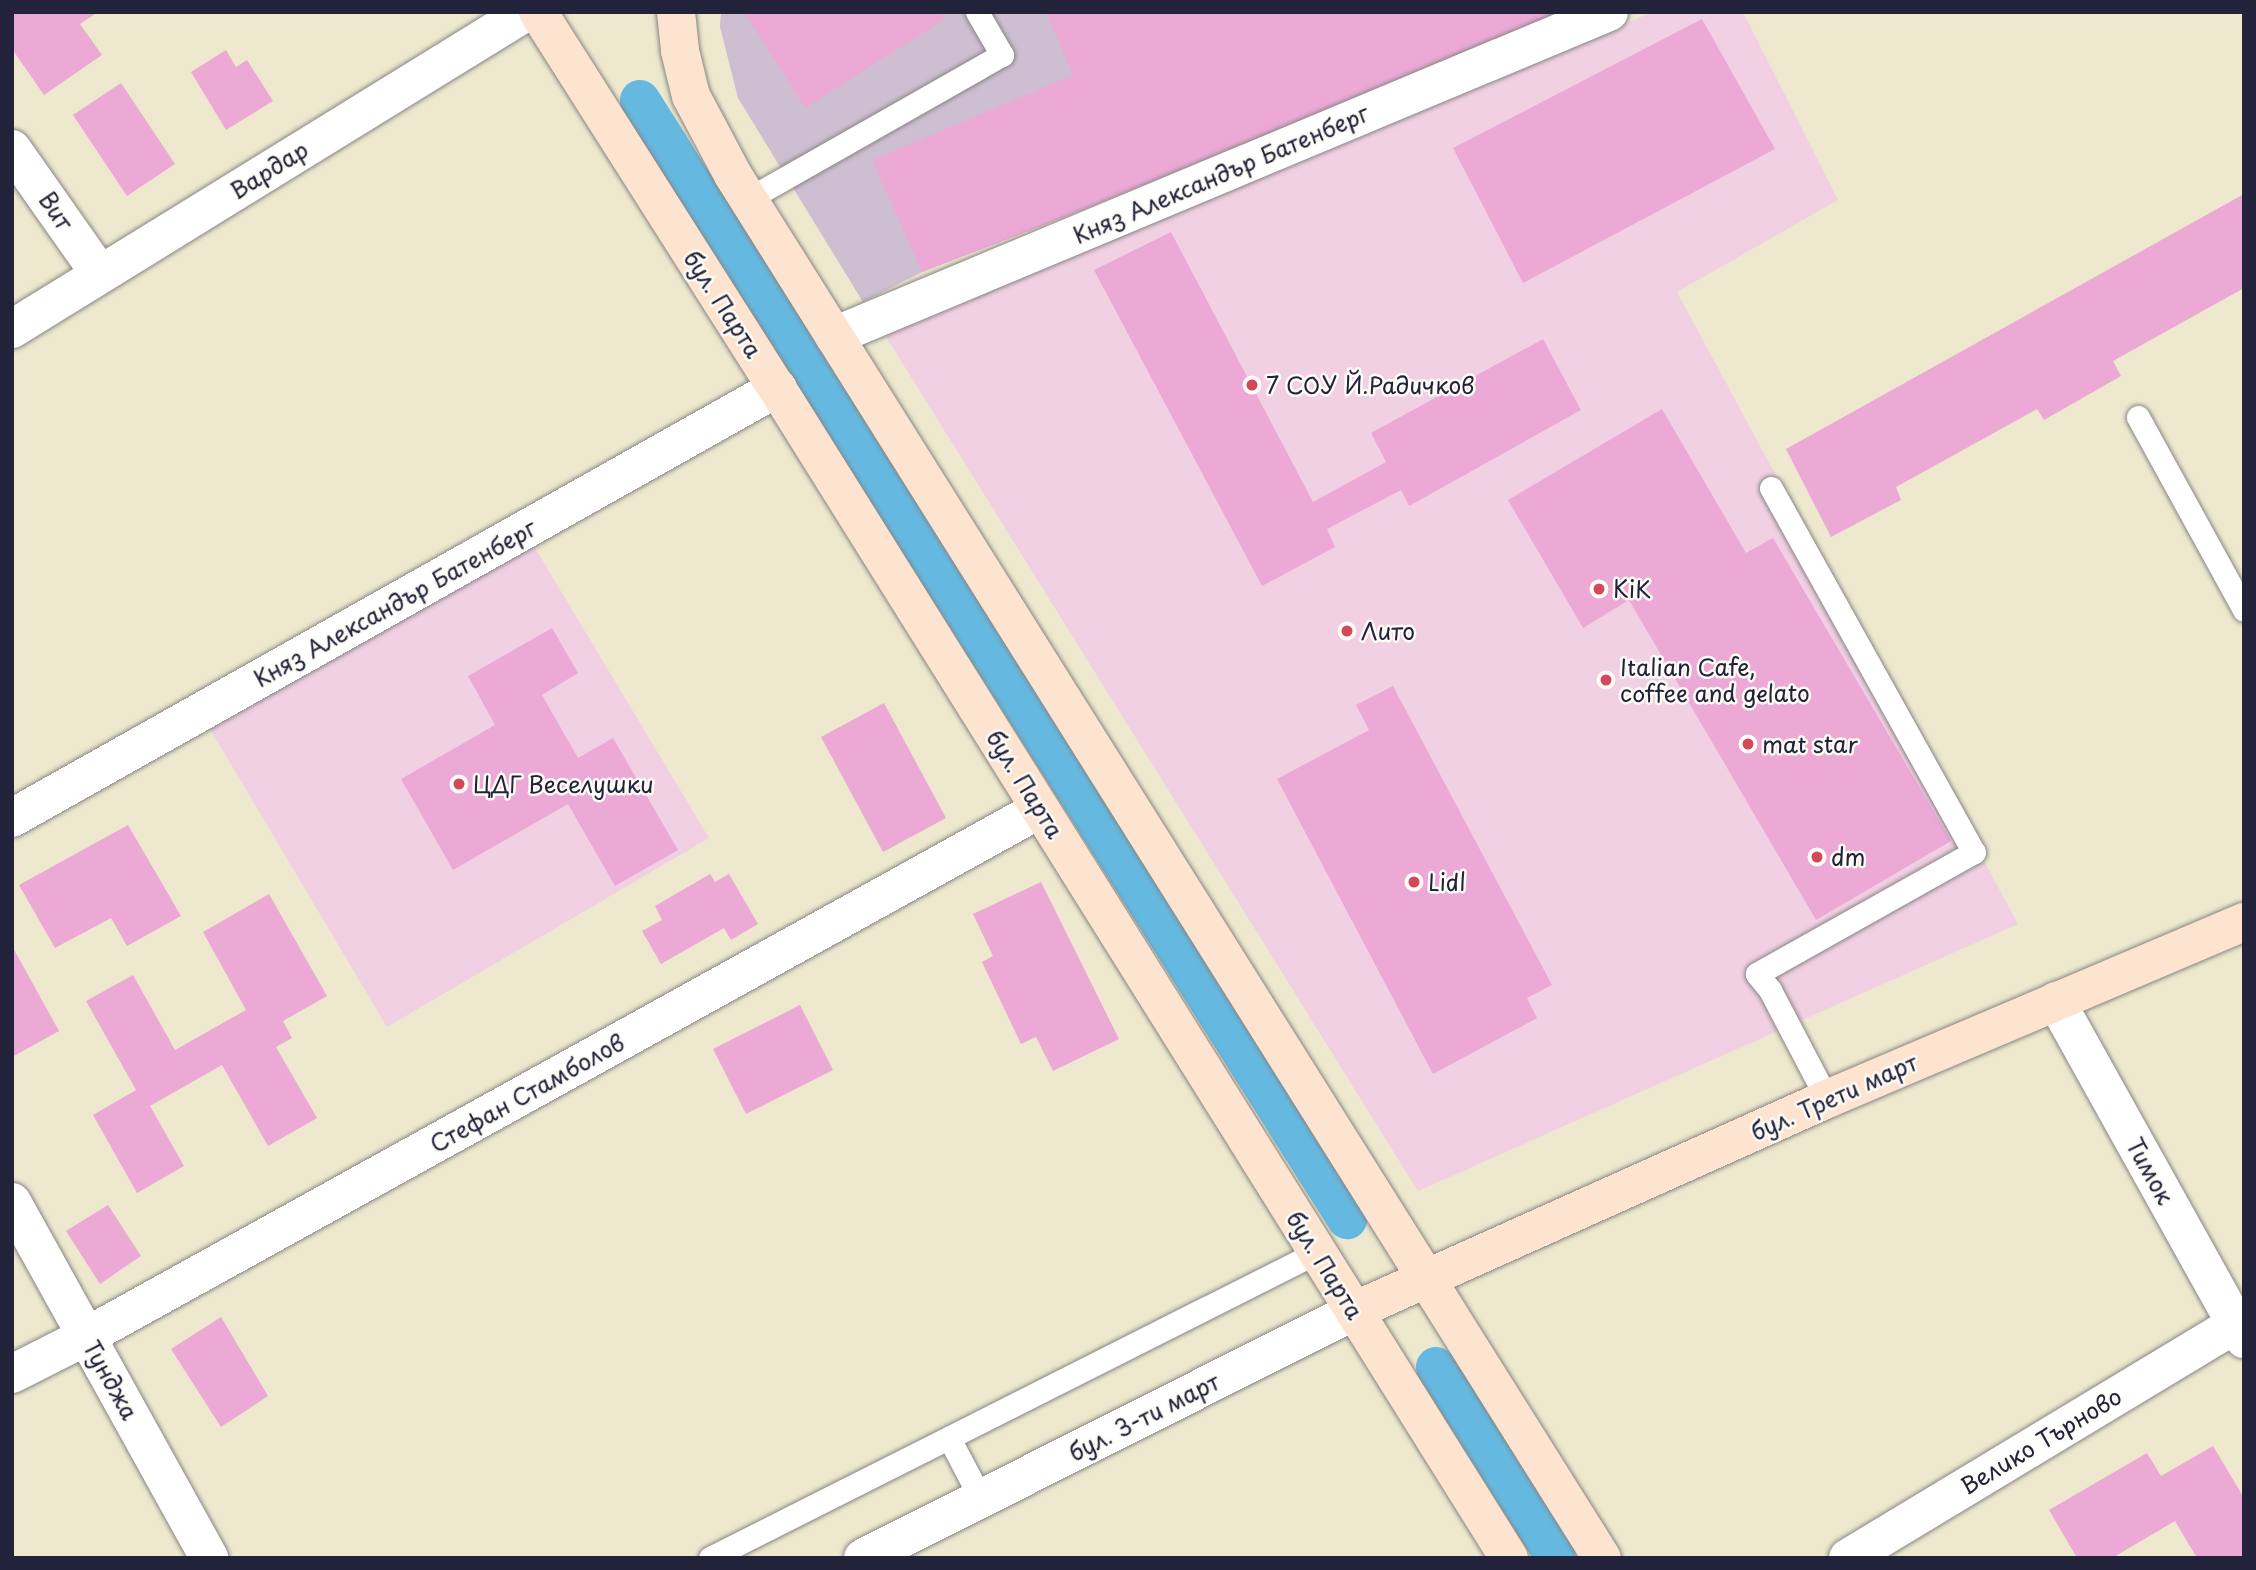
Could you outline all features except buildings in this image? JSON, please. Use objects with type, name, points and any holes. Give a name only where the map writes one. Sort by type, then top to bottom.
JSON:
[{"type":"main road","name":"бул. Парта","points":[[537,12],[777,388],[1509,1558]]},
{"type":"main road","points":[[676,12],[680,51],[691,96],[710,136],[1602,1558]]},
{"type":"main road","name":"бул. Трети март","points":[[1426,1279],[1827,1099],[2244,922]]},
{"type":"main road","name":"бул. 3-ти март","points":[[1354,1311],[1426,1279]]},
{"type":"street","name":"Вардар","points":[[12,329],[526,12]]},
{"type":"street","name":"Княз Александър Батенберг","points":[[834,336],[1609,12]]},
{"type":"street","name":"Вит","points":[[12,149],[100,274]]},
{"type":"street","name":"Княз Александър Батенберг","points":[[12,818],[777,388]]},
{"type":"street","name":"Стефан Стамболов","points":[[12,1374],[87,1336],[1040,809]]},
{"type":"street","name":"Тимок","points":[[2056,1002],[2240,1332]]},
{"type":"street","name":"Тунджа","points":[[12,1202],[209,1558]]},
{"type":"street","name":"бул. 3-ти март","points":[[863,1558],[1354,1311]]},
{"type":"street","name":"Велико Търново","points":[[1847,1558],[2240,1332]]},
{"type":"lane","points":[[748,199],[1002,55],[977,12]]},
{"type":"lane","points":[[2138,417],[2244,610]]},
{"type":"lane","points":[[1771,488],[1974,852],[1757,974],[1770,990],[1827,1099]]},
{"type":"lane","points":[[710,1558],[1317,1252]]},
{"type":"lane","points":[[948,1438],[981,1499]]},
{"type":"shaded area","points":[[721,12],[1567,12],[1072,214],[922,272],[863,302],[738,98],[720,27]]},
{"type":"shaded area","points":[[1653,12],[1743,12],[1838,200],[1677,292],[2018,924],[1418,1191],[883,332]]},
{"type":"shaded area","name":"ЦДГ Веселушки","points":[[532,543],[709,838],[387,1027],[210,729]]},
{"type":"waterway","points":[[640,100],[1347,1219]]},
{"type":"waterway","points":[[1436,1367],[1556,1558]]},
{"type":"place","name":"7 СОУ Й.Радичков","points":[[1252,385]]},
{"type":"place","name":"KiK","points":[[1599,589]]},
{"type":"place","name":"Лито","points":[[1347,631]]},
{"type":"place","name":"Italian Cafe, coffee and gelato","points":[[1606,680]]},
{"type":"place","name":"mat star","points":[[1748,744]]},
{"type":"place","name":"ЦДГ Веселушки","points":[[459,784]]},
{"type":"place","name":"dm","points":[[1817,857]]},
{"type":"place","name":"Lidl","points":[[1414,882]]}]
